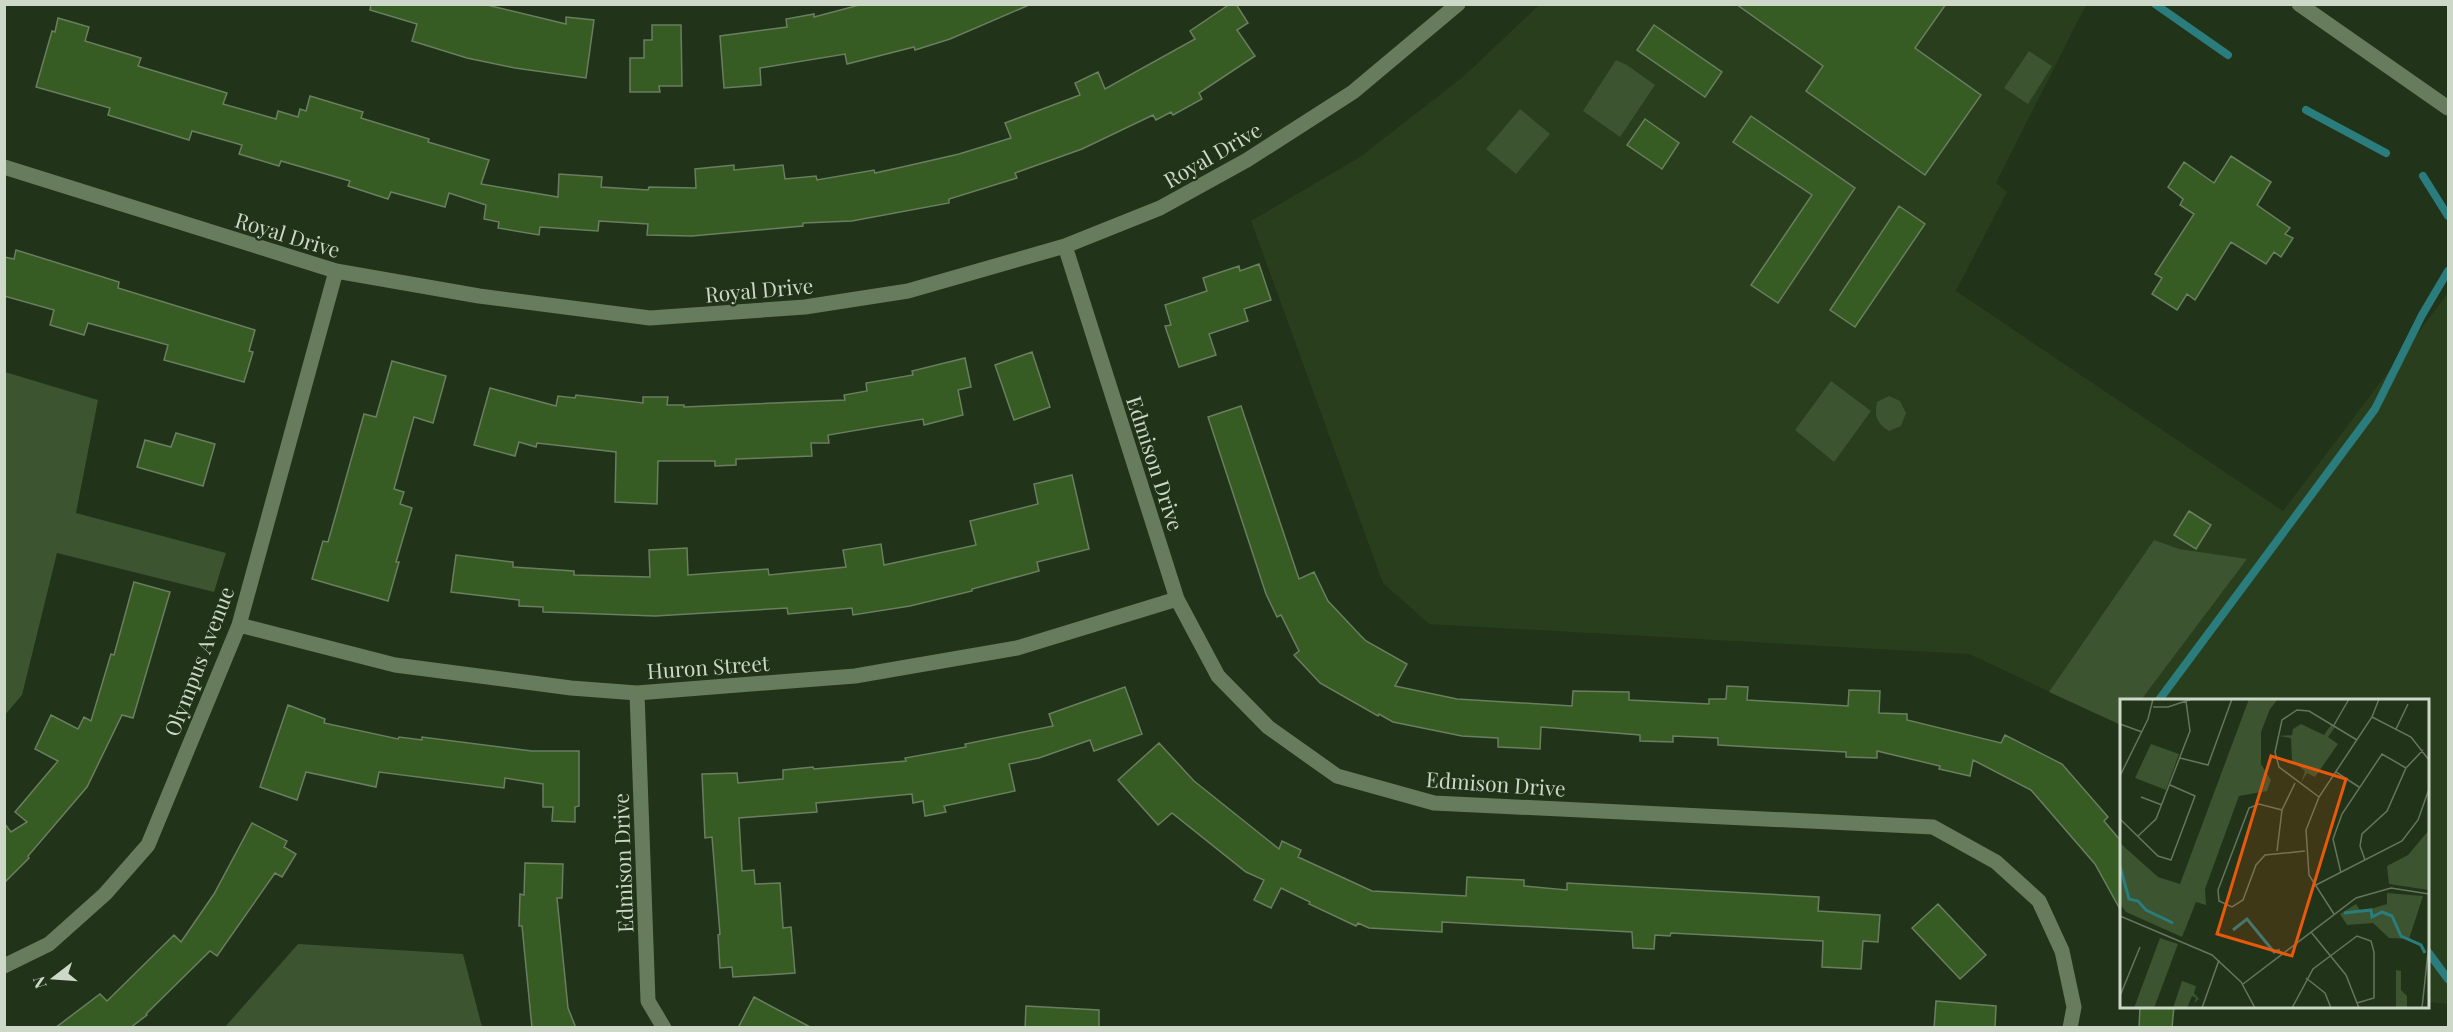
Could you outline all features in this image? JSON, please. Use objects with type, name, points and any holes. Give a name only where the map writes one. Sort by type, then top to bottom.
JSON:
[{"type":"street","name":"Royal Drive","points":[[4,167],[336,271],[479,296],[650,318],[805,308],[908,291],[1065,246],[1160,208],[1247,160],[1353,92],[1458,4]]},
{"type":"street","points":[[2299,4],[2448,108]]},
{"type":"street","name":"Edmison Drive","points":[[1065,246],[1177,599],[1218,676],[1268,727],[1337,776],[1434,803],[1933,827],[1996,862],[2039,901],[2062,951],[2074,1007],[2070,1028]]},
{"type":"street","name":"Olympus Avenue","points":[[4,966],[49,944],[105,894],[148,845],[239,625],[336,271]]},
{"type":"street","name":"Huron Street","points":[[239,625],[395,664],[571,688],[637,693],[855,676],[1017,648],[1177,599]]},
{"type":"street","name":"Edmison Drive","points":[[637,693],[648,1001],[664,1028]]},
{"type":"shaded area","points":[[1539,5],[2086,5],[1996,183],[2007,192],[1956,291],[2283,511],[2448,293],[2448,1004],[2429,1002],[2429,699],[2120,699],[2120,725],[1969,654],[1429,624],[1383,583],[1251,221],[1360,157],[1464,76]]},
{"type":"shaded area","points":[[2029,51],[2052,66],[2028,104],[2004,88]]},
{"type":"shaded area","points":[[1616,60],[1655,85],[1620,137],[1583,111]]},
{"type":"shaded area","points":[[1520,109],[1550,134],[1516,174],[1486,149]]},
{"type":"shaded area","points":[[5,372],[98,400],[76,513],[226,553],[214,592],[57,553],[22,695],[5,715]]},
{"type":"shaded area","points":[[1831,381],[1871,411],[1834,462],[1795,430]]},
{"type":"shaded area","points":[[1889,396],[1900,401],[1906,413],[1901,426],[1889,431],[1877,419],[1876,411],[1877,402]]},
{"type":"shaded area","points":[[2154,540],[2179,549],[2247,559],[2142,699],[2120,699],[2120,725],[2049,692]]},
{"type":"shaded area","points":[[298,944],[463,954],[482,1027],[225,1027]]},
{"type":"building","points":[[371,4],[483,4],[566,24],[566,17],[594,20],[586,78],[515,68],[467,58],[412,41],[417,24],[370,10]]},
{"type":"building","points":[[863,4],[1029,5],[950,39],[915,50],[914,47],[847,64],[845,54],[760,68],[761,85],[724,88],[720,36],[787,27],[786,19],[814,14],[814,17]]},
{"type":"building","points":[[1230,4],[1236,4],[1248,23],[1237,30],[1255,56],[1199,93],[1202,99],[1173,115],[1171,112],[1156,120],[1153,115],[1082,149],[1015,173],[1017,178],[949,199],[949,203],[852,221],[803,223],[803,226],[692,236],[647,235],[648,224],[599,221],[598,231],[540,227],[539,235],[498,228],[499,222],[484,219],[486,205],[449,193],[445,207],[391,192],[388,199],[348,186],[350,181],[281,161],[279,166],[239,154],[242,145],[192,131],[189,140],[108,115],[110,108],[36,87],[58,18],[89,27],[85,41],[141,58],[138,66],[227,93],[223,104],[276,119],[278,111],[298,117],[300,109],[306,111],[310,96],[363,112],[361,118],[429,139],[428,142],[489,160],[481,184],[558,197],[559,174],[602,177],[601,187],[648,190],[649,187],[696,188],[695,169],[734,165],[734,170],[783,165],[785,179],[816,176],[817,180],[874,170],[875,173],[959,154],[1011,138],[1005,123],[1080,95],[1075,83],[1098,72],[1105,89],[1195,39],[1190,31]]},
{"type":"building","points":[[1736,4],[1946,4],[1915,48],[1981,95],[1925,175],[1806,91],[1823,66]]},
{"type":"building","points":[[652,25],[681,25],[682,86],[659,86],[660,92],[630,92],[630,58],[644,58],[644,40],[652,40]]},
{"type":"building","points":[[1654,25],[1722,72],[1705,97],[1637,50]]},
{"type":"building","points":[[1751,116],[1855,188],[1778,303],[1751,285],[1812,195],[1733,142]]},
{"type":"building","points":[[1645,119],[1679,143],[1662,169],[1627,145]]},
{"type":"building","points":[[2231,156],[2271,182],[2257,205],[2290,228],[2285,234],[2293,238],[2281,257],[2274,252],[2266,264],[2231,242],[2195,300],[2187,294],[2177,310],[2152,294],[2162,278],[2155,274],[2194,214],[2180,205],[2183,199],[2168,187],[2184,162],[2214,183]]},
{"type":"building","points":[[1899,206],[1925,224],[1855,327],[1830,310]]},
{"type":"building","points":[[16,250],[119,282],[118,288],[255,330],[249,351],[253,352],[244,382],[164,360],[168,345],[88,323],[84,335],[50,325],[54,310],[4,296],[4,257],[14,259]]},
{"type":"building","points":[[1259,264],[1271,300],[1244,309],[1248,321],[1209,334],[1216,355],[1179,367],[1165,326],[1171,325],[1165,305],[1207,291],[1203,278],[1239,266],[1240,271]]},
{"type":"building","points":[[1032,352],[1050,407],[1014,420],[995,365]]},
{"type":"building","points":[[965,358],[971,387],[958,390],[963,415],[924,425],[923,419],[828,435],[829,443],[811,443],[812,456],[736,459],[736,465],[715,466],[715,461],[658,461],[657,504],[615,502],[616,452],[537,443],[536,447],[519,442],[515,456],[474,445],[490,388],[556,406],[558,396],[575,398],[576,395],[643,403],[643,397],[668,397],[667,405],[684,405],[684,407],[845,400],[844,395],[867,391],[866,383],[913,375],[912,371]]},
{"type":"building","points":[[392,361],[446,376],[433,423],[414,417],[394,489],[404,492],[400,504],[412,508],[396,562],[399,562],[388,601],[312,579],[323,541],[328,542],[364,414],[376,417]]},
{"type":"building","points":[[1241,406],[1299,579],[1314,572],[1328,601],[1366,641],[1407,664],[1395,686],[1457,699],[1572,706],[1573,691],[1629,692],[1629,700],[1709,704],[1709,699],[1726,699],[1727,686],[1748,687],[1747,700],[1848,706],[1849,690],[1880,691],[1879,713],[1907,714],[1907,720],[2001,743],[2005,735],[2062,764],[2108,817],[2104,821],[2120,840],[2120,909],[2095,864],[2031,790],[1973,760],[1970,776],[1939,769],[1940,766],[1877,751],[1877,758],[1846,757],[1846,752],[1718,745],[1718,738],[1673,736],[1673,742],[1640,741],[1640,735],[1541,727],[1540,749],[1498,747],[1498,738],[1462,736],[1393,722],[1379,714],[1378,716],[1320,683],[1294,655],[1299,651],[1281,615],[1277,617],[1266,594],[1208,417]]},
{"type":"building","points":[[176,433],[215,444],[203,486],[137,467],[145,440],[171,447]]},
{"type":"building","points":[[1072,475],[1089,549],[1037,562],[1039,571],[910,606],[853,615],[852,608],[788,614],[787,608],[655,616],[543,612],[543,607],[519,606],[519,600],[451,592],[456,555],[513,562],[513,567],[574,571],[574,575],[650,577],[649,550],[687,548],[688,575],[768,569],[769,575],[846,567],[843,550],[881,544],[884,565],[976,545],[970,521],[1038,504],[1034,484]]},
{"type":"building","points":[[2189,511],[2211,525],[2196,549],[2174,535]]},
{"type":"building","points":[[134,582],[170,592],[133,718],[122,715],[87,787],[28,856],[29,858],[4,883],[4,823],[11,832],[27,822],[15,812],[58,761],[35,749],[51,715],[78,729],[84,717],[91,721],[111,654],[114,655]]},
{"type":"building","points":[[1125,687],[1142,734],[1094,751],[1090,740],[1039,758],[1009,764],[1015,791],[944,806],[946,812],[925,816],[923,801],[913,803],[912,794],[816,803],[817,812],[739,818],[742,871],[754,870],[755,884],[780,883],[783,928],[791,927],[795,973],[733,977],[732,967],[720,968],[718,935],[720,934],[712,837],[705,838],[702,774],[737,773],[738,783],[783,779],[783,770],[906,761],[905,758],[966,747],[965,744],[1053,726],[1049,714]]},
{"type":"building","points":[[288,705],[325,719],[324,723],[398,739],[399,737],[422,740],[422,737],[532,751],[579,751],[579,806],[575,807],[575,822],[552,821],[553,807],[543,807],[543,784],[505,778],[504,788],[379,772],[376,787],[306,772],[297,800],[260,787]]},
{"type":"building","points":[[1159,743],[1194,781],[1279,849],[1282,841],[1301,850],[1298,857],[1372,891],[1466,896],[1467,877],[1524,880],[1524,886],[1567,890],[1567,883],[1819,897],[1818,911],[1880,915],[1878,942],[1863,941],[1861,969],[1822,967],[1823,941],[1671,933],[1670,936],[1655,935],[1654,949],[1633,948],[1632,932],[1442,922],[1442,932],[1369,928],[1358,923],[1356,926],[1281,888],[1271,908],[1254,900],[1264,880],[1246,872],[1172,813],[1158,825],[1118,780]]},
{"type":"building","points":[[252,823],[287,841],[284,847],[296,854],[282,877],[275,873],[217,956],[210,951],[147,1015],[130,1028],[55,1028],[100,994],[107,1001],[174,935],[181,942],[214,894]]},
{"type":"building","points":[[525,863],[563,864],[562,898],[557,898],[568,1008],[576,1028],[532,1028],[522,926],[519,926],[520,894],[524,895]]},
{"type":"building","points":[[1938,904],[1986,955],[1960,979],[1912,928]]},
{"type":"building","points":[[754,997],[812,1028],[738,1028]]},
{"type":"building","points":[[1936,1001],[1996,1006],[1995,1028],[1934,1028]]},
{"type":"building","points":[[1026,1006],[1099,1010],[1099,1028],[1025,1028]]},
{"type":"building","points":[[2140,1008],[2174,1008],[2172,1028],[2139,1028]]},
{"type":"waterway","points":[[2155,4],[2228,55]]},
{"type":"waterway","points":[[2306,110],[2386,153]]},
{"type":"waterway","points":[[2423,176],[2448,216]]},
{"type":"waterway","points":[[2160,699],[2375,409],[2422,315],[2448,271]]},
{"type":"waterway","points":[[2429,953],[2448,979]]}]
